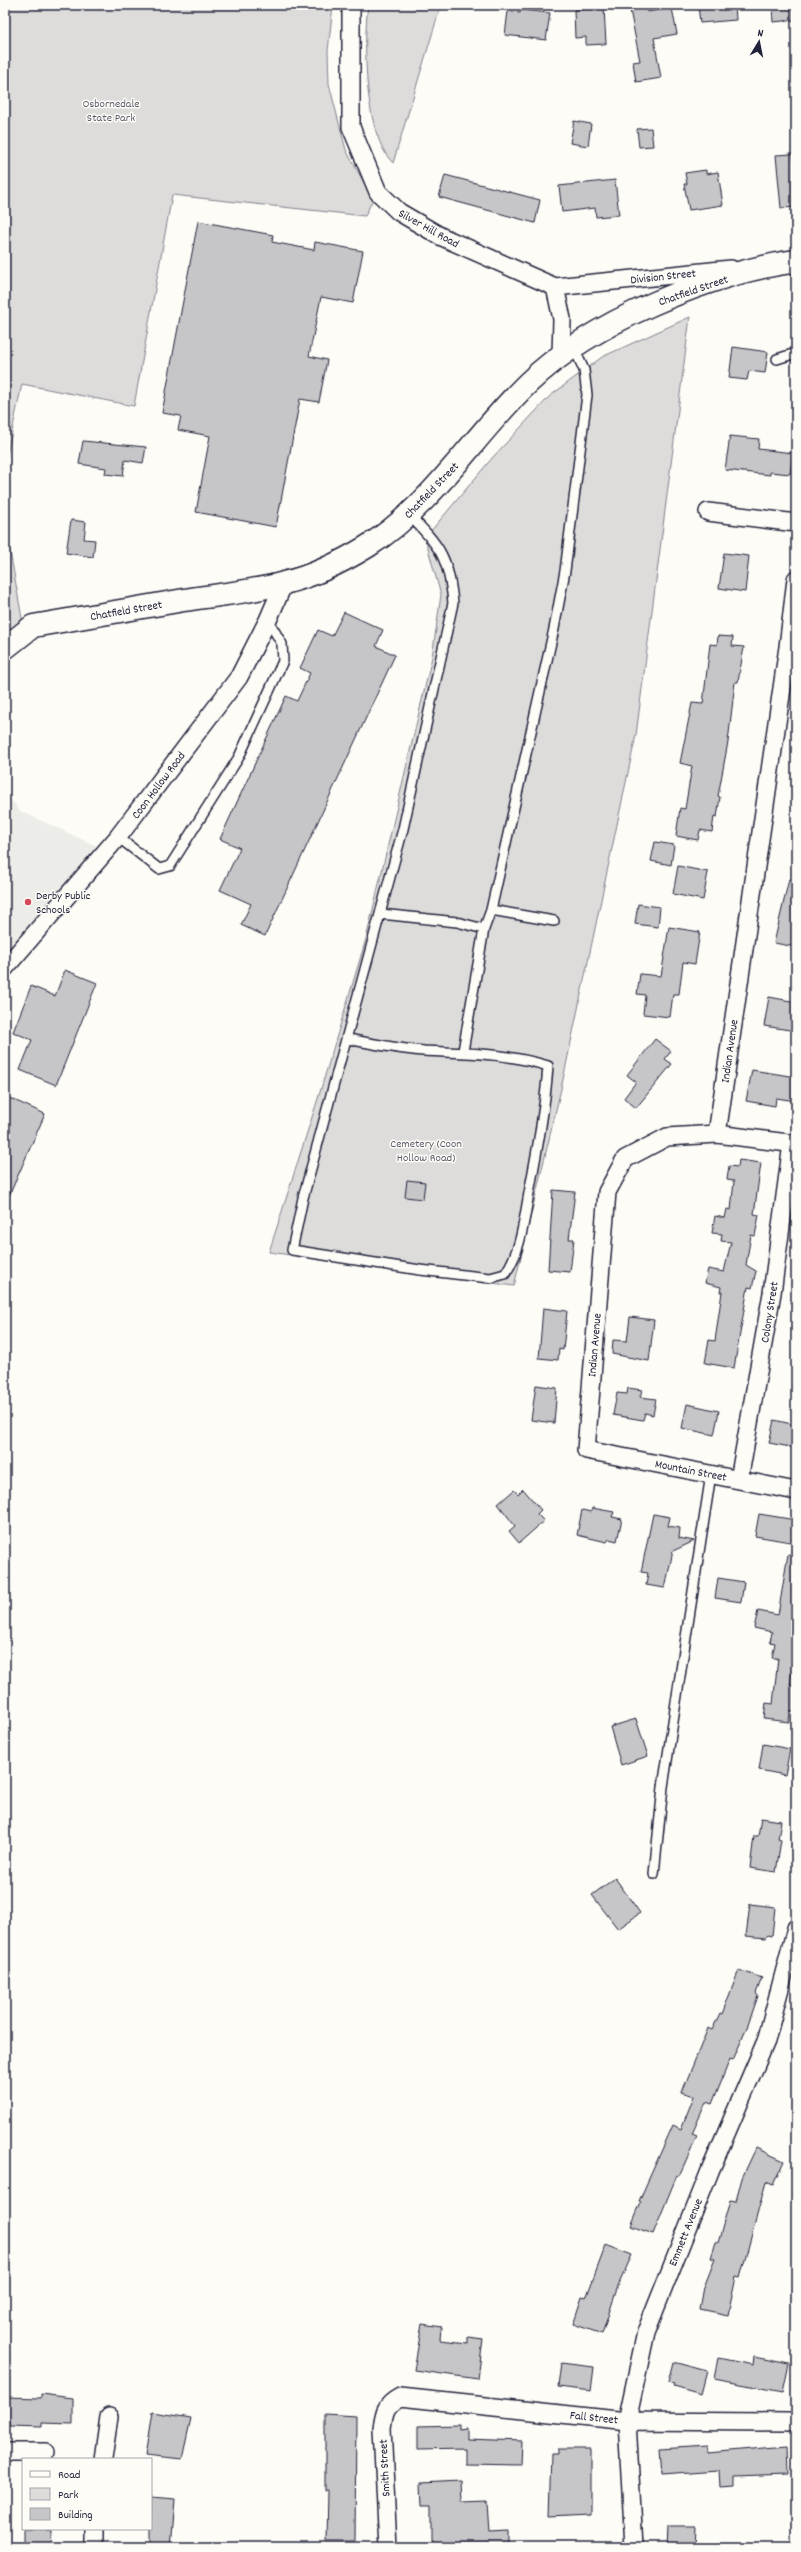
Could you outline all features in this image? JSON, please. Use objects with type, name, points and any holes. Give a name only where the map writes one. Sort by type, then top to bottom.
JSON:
[{"type":"street","name":"Silver Hill Road","points":[[350,5],[351,127],[378,192],[399,212],[440,236],[554,287]]},
{"type":"street","name":"Division Street","points":[[554,287],[771,265],[796,261]]},
{"type":"street","name":"Chatfield Street","points":[[5,648],[33,626],[284,583],[330,567],[369,545],[409,515],[527,384],[567,351],[605,328],[650,306],[704,285],[771,265]]},
{"type":"street","points":[[554,287],[562,319],[567,351]]},
{"type":"street","points":[[708,512],[796,523]]},
{"type":"street","name":"Indian Avenue","points":[[586,1450],[606,1192],[625,1158],[667,1137],[716,1134],[788,646],[796,579]]},
{"type":"street","name":"Coon Hollow Road","points":[[5,968],[118,837],[239,676],[268,620],[284,583]]},
{"type":"street","points":[[716,1134],[794,1144]]},
{"type":"street","name":"Colony Street","points":[[739,1480],[772,1293],[794,1144]]},
{"type":"street","name":"Mountain Street","points":[[586,1450],[796,1491]]},
{"type":"street","name":"Emmett Avenue","points":[[634,2547],[627,2421],[646,2332],[710,2171],[766,2041],[796,1928]]},
{"type":"street","name":"Fall Street","points":[[400,2397],[627,2421],[789,2422]]},
{"type":"street","name":"Smith Street","points":[[388,2547],[382,2428],[384,2413],[388,2403],[400,2397]]},
{"type":"street","points":[[103,2458],[109,2417]]},
{"type":"street","points":[[5,2452],[46,2452]]},
{"type":"street","points":[[95,2530],[95,2547]]},
{"type":"lane","points":[[463,1051],[484,929],[490,910],[553,637],[565,570],[587,395],[584,370],[567,351]]},
{"type":"lane","points":[[777,359],[796,354]]},
{"type":"lane","points":[[348,1039],[410,1049],[463,1051],[511,1056],[548,1066],[544,1114],[522,1230],[512,1264],[505,1274],[490,1278],[420,1270],[292,1250],[303,1198],[382,914],[446,641],[453,602],[451,578],[443,554],[409,515]]},
{"type":"lane","points":[[118,837],[159,869],[170,866],[239,757],[284,661],[282,644],[268,620]]},
{"type":"lane","points":[[490,910],[554,921]]},
{"type":"lane","points":[[382,914],[457,922],[484,929]]},
{"type":"lane","points":[[654,1874],[662,1787],[711,1474]]},
{"type":"shaded area","name":"Derby Public Schools","points":[[5,792],[20,811],[99,847],[5,956]]},
{"type":"green space","name":"Osbornedale State Park","points":[[5,5],[333,5],[328,51],[329,84],[346,150],[373,199],[365,216],[172,195],[134,406],[22,384],[5,465]]},
{"type":"green space","points":[[368,5],[441,5],[393,163],[383,150],[376,132],[371,111],[366,65],[366,22]]},
{"type":"green space","name":"Cemetery (Coon Hollow Road)","points":[[690,317],[636,735],[561,1089],[514,1286],[269,1252],[321,1089],[366,939],[432,657],[441,595],[425,538],[493,457],[550,396],[602,357]]},
{"type":"green space","points":[[5,523],[23,624],[5,636]]},
{"type":"building","points":[[629,5],[646,5],[647,12],[672,8],[677,34],[654,38],[661,78],[636,82],[633,62],[640,61]]},
{"type":"building","points":[[698,5],[735,5],[736,20],[700,23]]},
{"type":"building","points":[[772,5],[794,5],[794,20],[773,22]]},
{"type":"building","points":[[604,8],[606,44],[586,45],[586,37],[575,38],[574,10]]},
{"type":"building","points":[[521,10],[550,13],[546,40],[505,35],[508,11],[520,13]]},
{"type":"building","points":[[574,121],[591,124],[588,146],[570,143]]},
{"type":"building","points":[[651,128],[653,146],[639,147],[637,129]]},
{"type":"building","points":[[793,154],[796,171],[796,207],[781,208],[776,155]]},
{"type":"building","points":[[706,170],[706,174],[718,172],[723,205],[689,210],[684,184],[687,184],[685,173]]},
{"type":"building","points":[[445,175],[540,200],[535,223],[439,197]]},
{"type":"building","points":[[615,180],[619,215],[596,217],[595,208],[562,212],[559,186]]},
{"type":"building","points":[[198,221],[273,235],[272,242],[314,250],[315,242],[363,251],[353,303],[321,297],[309,356],[327,360],[319,402],[300,399],[276,527],[196,512],[210,436],[178,430],[181,416],[162,413]]},
{"type":"building","points":[[733,347],[768,352],[765,373],[749,371],[747,380],[729,378]]},
{"type":"building","points":[[730,436],[759,439],[758,449],[793,453],[790,474],[770,472],[770,475],[725,470]]},
{"type":"building","points":[[83,441],[146,447],[143,463],[125,460],[123,476],[105,474],[106,468],[79,464]]},
{"type":"building","points":[[71,520],[86,522],[84,539],[95,540],[93,557],[66,553]]},
{"type":"building","points":[[724,553],[749,556],[745,592],[719,588]]},
{"type":"building","points":[[344,612],[383,630],[376,646],[395,655],[265,936],[241,925],[251,904],[220,890],[240,848],[220,839],[286,696],[297,701],[310,673],[300,668],[318,630],[332,636]]},
{"type":"building","points":[[718,636],[733,637],[732,646],[744,647],[738,682],[735,682],[728,742],[718,796],[720,797],[717,817],[714,816],[712,832],[700,830],[698,840],[676,836],[680,808],[685,809],[692,766],[680,763],[692,703],[703,704],[710,644],[717,645]]},
{"type":"building","points":[[655,842],[674,845],[671,865],[651,861]]},
{"type":"building","points":[[678,866],[708,872],[703,900],[673,894]]},
{"type":"building","points":[[789,879],[796,880],[796,947],[774,943]]},
{"type":"building","points":[[638,904],[660,907],[658,927],[635,924]]},
{"type":"building","points":[[669,927],[700,932],[695,964],[683,962],[679,994],[673,994],[670,1017],[643,1014],[645,995],[637,994],[640,974],[661,976]]},
{"type":"building","points":[[65,970],[97,983],[56,1085],[20,1070],[32,1040],[13,1032],[31,986],[55,996]]},
{"type":"building","points":[[769,997],[796,1002],[796,1031],[764,1026]]},
{"type":"building","points":[[655,1039],[671,1051],[665,1059],[672,1064],[636,1108],[624,1098],[636,1082],[627,1075]]},
{"type":"building","points":[[752,1070],[796,1077],[796,1101],[776,1098],[775,1106],[746,1101]]},
{"type":"building","points":[[5,1096],[45,1114],[5,1205]]},
{"type":"building","points":[[739,1160],[761,1163],[754,1214],[759,1215],[755,1236],[751,1235],[746,1265],[756,1271],[752,1288],[748,1287],[734,1368],[705,1363],[709,1340],[715,1341],[722,1292],[720,1292],[721,1287],[705,1283],[708,1269],[724,1272],[731,1242],[721,1241],[722,1234],[712,1233],[715,1216],[725,1218],[727,1209],[731,1210],[734,1181],[727,1180],[729,1166],[738,1167]]},
{"type":"building","points":[[407,1180],[425,1182],[423,1199],[405,1197]]},
{"type":"building","points":[[553,1190],[575,1192],[569,1239],[574,1239],[570,1272],[548,1270]]},
{"type":"building","points":[[543,1308],[567,1311],[563,1350],[559,1349],[558,1360],[539,1358]]},
{"type":"building","points":[[630,1317],[654,1320],[649,1361],[612,1354],[613,1340],[627,1341]]},
{"type":"building","points":[[536,1385],[557,1388],[554,1423],[531,1420]]},
{"type":"building","points":[[628,1388],[642,1390],[640,1397],[656,1399],[653,1415],[645,1413],[643,1420],[613,1415],[617,1393],[627,1394]]},
{"type":"building","points":[[687,1404],[719,1411],[714,1435],[682,1428]]},
{"type":"building","points":[[774,1420],[796,1425],[796,1448],[769,1443]]},
{"type":"building","points":[[523,1489],[541,1510],[537,1514],[544,1521],[519,1543],[509,1531],[515,1526],[498,1504],[514,1490],[518,1494]]},
{"type":"building","points":[[592,1508],[614,1512],[612,1517],[622,1519],[617,1541],[609,1539],[607,1542],[577,1535],[582,1510],[591,1512]]},
{"type":"building","points":[[653,1514],[670,1517],[668,1526],[680,1528],[679,1538],[694,1541],[673,1551],[665,1588],[646,1585],[648,1573],[641,1572]]},
{"type":"building","points":[[759,1514],[796,1520],[796,1543],[755,1536]]},
{"type":"building","points":[[788,1554],[796,1555],[796,1645],[790,1685],[796,1685],[796,1699],[795,1711],[790,1711],[789,1722],[764,1719],[766,1703],[773,1704],[778,1658],[772,1658],[775,1643],[770,1642],[772,1632],[754,1628],[758,1611],[778,1615]]},
{"type":"building","points":[[718,1578],[744,1582],[741,1602],[715,1598]]},
{"type":"building","points":[[636,1719],[648,1756],[621,1765],[610,1727]]},
{"type":"building","points":[[763,1744],[790,1749],[785,1775],[759,1770]]},
{"type":"building","points":[[761,1818],[781,1821],[778,1839],[781,1840],[776,1872],[750,1868],[754,1836],[758,1836]]},
{"type":"building","points":[[615,1878],[640,1913],[618,1929],[592,1895]]},
{"type":"building","points":[[750,1904],[775,1907],[772,1936],[768,1935],[765,1938],[746,1936]]},
{"type":"building","points":[[739,1970],[762,1978],[756,1993],[758,1996],[748,2025],[733,2060],[730,2059],[712,2104],[706,2102],[692,2134],[697,2136],[679,2176],[677,2175],[653,2234],[631,2226],[641,2202],[639,2201],[673,2125],[681,2129],[694,2096],[682,2092],[708,2028],[712,2030],[720,2013],[722,2014]]},
{"type":"building","points":[[756,2148],[784,2161],[773,2185],[766,2182],[740,2278],[736,2277],[728,2315],[700,2309],[704,2287],[715,2259],[711,2258],[716,2242],[718,2243],[730,2200],[736,2201],[742,2178]]},
{"type":"building","points":[[606,2245],[632,2255],[618,2286],[602,2334],[573,2324],[582,2297],[586,2298]]},
{"type":"building","points":[[422,2324],[441,2327],[440,2340],[468,2343],[468,2337],[483,2339],[478,2379],[414,2370]]},
{"type":"building","points":[[754,2357],[789,2364],[783,2392],[714,2379],[718,2358],[753,2365]]},
{"type":"building","points":[[673,2362],[707,2371],[701,2394],[673,2386],[674,2384],[668,2382]]},
{"type":"building","points":[[561,2363],[594,2367],[591,2391],[558,2387]]},
{"type":"building","points":[[41,2394],[73,2398],[73,2424],[42,2423],[42,2427],[10,2426],[10,2420],[5,2420],[5,2397],[41,2398]]},
{"type":"building","points":[[152,2412],[191,2418],[182,2459],[145,2455]]},
{"type":"building","points":[[325,2414],[356,2416],[355,2541],[327,2541],[328,2490],[325,2490]]},
{"type":"building","points":[[460,2425],[460,2430],[467,2429],[467,2439],[522,2441],[521,2465],[465,2464],[465,2449],[418,2450],[418,2426]]},
{"type":"building","points":[[707,2446],[708,2453],[787,2446],[788,2475],[735,2477],[735,2486],[720,2487],[719,2470],[662,2474],[660,2449]]},
{"type":"building","points":[[557,2449],[591,2449],[591,2514],[549,2516],[551,2454],[557,2454]]},
{"type":"building","points":[[461,2480],[462,2502],[487,2501],[489,2532],[509,2531],[509,2547],[431,2547],[431,2506],[422,2506],[421,2482]]},
{"type":"building","points":[[152,2497],[175,2499],[171,2547],[151,2547]]},
{"type":"building","points":[[667,2527],[696,2527],[695,2547],[666,2547]]},
{"type":"building","points":[[24,2530],[52,2530],[51,2547],[24,2547]]},
{"type":"place","name":"Derby Public Schools","points":[[28,902]]}]
